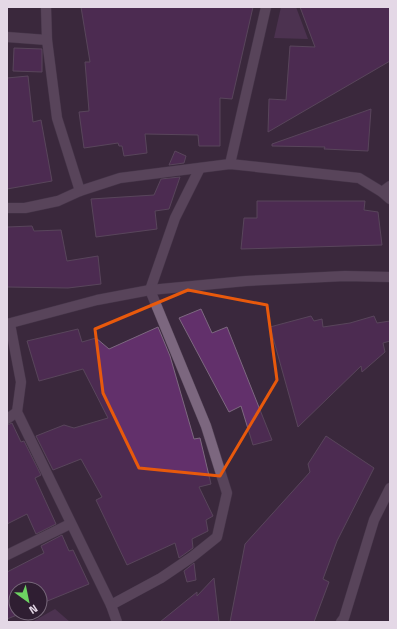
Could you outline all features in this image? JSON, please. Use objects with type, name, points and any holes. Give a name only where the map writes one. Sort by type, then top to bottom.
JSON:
[{"type":"street","points":[[46,7],[47,40],[57,118],[80,191]]},
{"type":"street","points":[[230,164],[266,7]]},
{"type":"street","points":[[7,36],[47,40]]},
{"type":"street","points":[[7,208],[25,208],[58,201],[80,191],[120,178],[230,164],[359,178],[386,189],[390,199]]},
{"type":"street","points":[[111,605],[161,578],[192,557],[217,537],[227,493],[206,426],[150,290],[175,218],[200,168]]},
{"type":"street","points":[[117,622],[111,605],[70,524],[17,412],[21,382],[8,324],[98,300],[150,290],[246,281],[345,276],[390,277]]},
{"type":"street","points":[[7,419],[17,412]]},
{"type":"street","points":[[345,621],[374,520],[390,488]]},
{"type":"street","points":[[7,555],[70,524]]},
{"type":"highlighted area","points":[[188,290],[267,305],[277,380],[220,476],[139,468],[103,393],[95,329]]},
{"type":"shaded area","points":[[281,7],[296,7],[308,39],[274,38]]},
{"type":"shaded area","points":[[55,609],[70,622],[32,622],[48,621],[48,613]]},
{"type":"building","points":[[81,7],[253,7],[232,99],[220,98],[220,146],[199,146],[198,135],[145,134],[147,153],[124,156],[122,146],[119,146],[118,143],[84,148],[79,112],[89,111],[85,62],[90,62]]},
{"type":"building","points":[[300,7],[390,7],[390,61],[268,132],[269,99],[286,100],[290,46],[315,47]]},
{"type":"building","points":[[14,48],[42,49],[42,72],[13,71]]},
{"type":"building","points":[[28,76],[33,122],[41,120],[52,181],[7,189],[7,78]]},
{"type":"building","points":[[371,109],[368,151],[324,149],[325,147],[272,146],[272,144]]},
{"type":"building","points":[[175,151],[186,156],[184,163],[169,165]]},
{"type":"building","points":[[180,177],[169,209],[155,211],[157,229],[96,237],[91,199],[154,195],[161,179]]},
{"type":"building","points":[[257,201],[365,201],[364,210],[378,212],[382,245],[241,249],[244,218],[257,218]]},
{"type":"building","points":[[32,226],[34,231],[61,230],[67,261],[98,256],[101,284],[68,288],[7,287],[7,227]]},
{"type":"building","points":[[201,309],[212,333],[227,327],[272,440],[253,445],[241,406],[229,412],[179,318]]},
{"type":"building","points":[[311,316],[314,321],[322,319],[323,327],[350,323],[374,316],[377,323],[390,321],[390,341],[383,343],[385,352],[362,372],[361,366],[298,427],[270,327]]},
{"type":"building","points":[[158,327],[170,356],[194,439],[200,438],[211,484],[199,487],[213,516],[206,520],[208,531],[192,539],[193,548],[179,558],[175,543],[127,565],[96,500],[102,497],[81,459],[53,470],[36,436],[64,425],[74,428],[108,418],[83,369],[39,381],[27,341],[78,329],[82,342],[96,338],[109,349]]},
{"type":"building","points":[[12,423],[21,442],[24,441],[41,475],[35,478],[56,524],[36,534],[27,514],[7,524],[7,425]]},
{"type":"building","points":[[326,436],[374,468],[337,541],[323,579],[329,582],[314,622],[230,622],[245,544],[310,472],[308,464]]},
{"type":"building","points":[[62,535],[69,551],[73,550],[89,584],[48,601],[48,581],[8,581],[7,619],[7,572],[44,553],[41,546]]},
{"type":"building","points":[[194,563],[196,580],[187,582],[184,571]]},
{"type":"building","points":[[214,578],[219,622],[160,622],[197,592],[197,596]]}]
